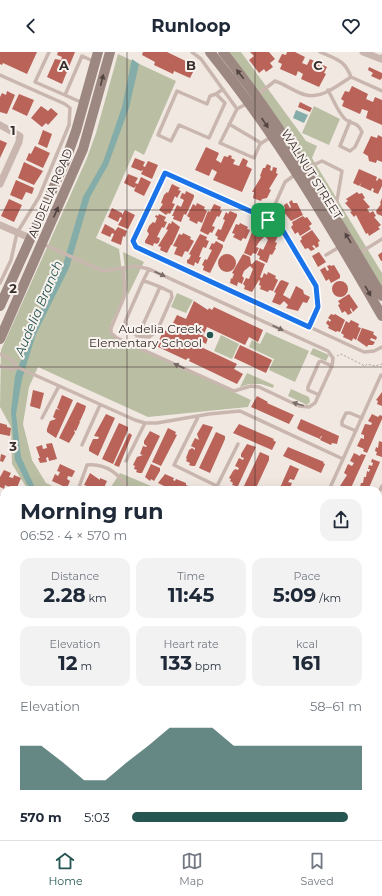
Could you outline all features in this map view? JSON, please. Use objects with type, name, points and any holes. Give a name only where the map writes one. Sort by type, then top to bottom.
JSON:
[{"type":"main road","name":"AUDELIA ROAD","points":[[0,339],[83,149],[110,52]]},
{"type":"main road","name":"WALNUT STREET","points":[[210,52],[253,99],[273,136],[334,215],[382,296]]},
{"type":"main road","name":"WALNUT STREET","points":[[223,52],[301,171],[341,246],[382,316]]},
{"type":"main road","name":"AUDELIA ROAD","points":[[0,306],[64,162],[84,104],[97,57]]},
{"type":"main road","points":[[84,104],[95,107]]},
{"type":"main road","points":[[30,238],[42,243]]},
{"type":"street","points":[[363,52],[382,58]]},
{"type":"street","points":[[0,125],[20,136],[19,142],[1,180]]},
{"type":"street","points":[[0,225],[30,238]]},
{"type":"street","points":[[124,840],[134,840]]},
{"type":"lane","points":[[49,52],[35,82],[84,104]]},
{"type":"lane","points":[[192,52],[201,59],[238,109]]},
{"type":"lane","points":[[320,52],[347,66],[351,77],[382,91]]},
{"type":"lane","points":[[65,95],[82,56],[97,57]]},
{"type":"lane","points":[[0,75],[65,104],[70,108],[69,125],[39,197],[17,233],[11,260],[0,283]]},
{"type":"lane","points":[[273,136],[261,143],[254,158],[220,142],[238,109],[275,81],[285,84],[306,95],[320,95],[351,77]]},
{"type":"lane","points":[[216,94],[225,103],[209,138],[179,125],[171,141],[158,135],[177,91],[207,104],[210,96],[216,94],[223,88]]},
{"type":"lane","points":[[328,90],[345,119],[350,121],[359,126],[362,132],[355,147],[350,151],[340,146],[350,121]]},
{"type":"lane","points":[[229,124],[261,143]]},
{"type":"lane","points":[[268,220],[285,182],[301,171],[322,161],[342,171],[334,215]]},
{"type":"lane","points":[[309,327],[318,307],[316,286],[279,224],[165,173],[133,241],[136,247],[309,327],[364,352],[382,347]]},
{"type":"lane","points":[[358,254],[382,239]]},
{"type":"lane","points":[[42,243],[103,271],[135,266],[149,268],[328,351],[333,358],[332,366],[315,403],[309,407],[299,406],[259,387],[252,386],[234,390],[117,338],[111,333],[111,328],[124,297],[125,289],[123,269]]},
{"type":"lane","points":[[326,255],[341,246]]},
{"type":"lane","points":[[143,281],[171,292],[172,297],[157,331],[149,337],[138,336],[127,329],[125,322],[143,281],[149,268]]},
{"type":"lane","points":[[134,346],[160,287]]},
{"type":"lane","points":[[0,354],[12,360],[17,368]]},
{"type":"lane","points":[[319,395],[308,389],[316,368],[320,361],[332,366]]},
{"type":"lane","points":[[0,366],[13,369],[17,368],[100,405],[145,423],[157,423],[240,411],[343,459]]},
{"type":"lane","points":[[331,486],[381,375]]},
{"type":"lane","points":[[42,418],[60,386]]},
{"type":"lane","points":[[82,445],[100,405]]},
{"type":"lane","points":[[356,431],[342,425],[342,421],[346,413],[350,412],[362,418]]},
{"type":"lane","points":[[198,417],[174,465],[217,486],[238,444]]},
{"type":"lane","points":[[126,461],[145,423]]},
{"type":"lane","points":[[79,486],[87,465],[94,464],[111,470],[121,478],[126,486]]},
{"type":"path","points":[[333,358],[341,354],[365,366],[367,364],[375,366],[382,364]]},
{"type":"green space","points":[[227,52],[241,52],[306,141],[317,146],[312,158],[382,273],[382,289]]},
{"type":"green space","points":[[118,54],[176,81],[144,155],[135,150],[96,238],[119,249],[125,295],[111,323],[111,332],[117,338],[251,400],[248,407],[148,417],[38,367],[29,387],[23,424],[32,460],[46,483],[52,486],[26,486],[12,464],[11,427],[0,407],[1,350],[87,158],[96,133]]},
{"type":"green space","points":[[314,106],[340,119],[329,145],[302,133]]},
{"type":"green space","points":[[123,252],[144,262],[128,295]]},
{"type":"green space","points":[[177,293],[193,300],[186,313],[171,307]]},
{"type":"green space","points":[[266,332],[309,351],[295,382],[269,370],[274,359],[249,347],[252,340],[260,344]]},
{"type":"green space","points":[[221,335],[239,344],[232,359],[214,351]]},
{"type":"green space","points":[[313,348],[329,355],[326,361],[310,354]]},
{"type":"green space","points":[[247,373],[274,385],[273,388],[261,384],[249,384],[240,387]]},
{"type":"green space","points":[[291,389],[309,397],[310,402],[307,405],[288,396]]},
{"type":"green space","points":[[120,473],[151,486],[112,486]]},
{"type":"water","points":[[132,59],[139,64],[129,108],[108,165],[90,197],[69,268],[36,334],[22,379],[16,414],[21,457],[34,486],[28,486],[15,460],[11,411],[15,376],[50,288],[63,265],[83,197],[103,162],[122,107]]},
{"type":"water","points":[[296,110],[308,115],[304,123],[293,118]]},
{"type":"building","points":[[0,52],[37,52],[27,74],[3,63],[2,65],[0,64]]},
{"type":"building","points":[[58,52],[75,52],[62,84],[47,77],[55,59],[61,60],[62,57],[57,55]]},
{"type":"building","points":[[143,52],[167,52],[196,66],[190,78],[174,71],[173,74],[154,65],[155,62],[142,55]]},
{"type":"building","points":[[250,52],[269,52],[275,59],[270,63],[273,67],[266,72],[264,69],[259,73],[249,60],[254,56]]},
{"type":"building","points":[[287,52],[295,52],[305,57],[302,63],[307,65],[310,59],[327,67],[324,73],[326,74],[319,87],[301,79],[303,74],[298,71],[296,76],[280,69],[282,64],[278,62],[282,54],[286,55]]},
{"type":"building","points":[[369,67],[382,73],[382,78],[380,80],[371,76],[373,73],[368,70]]},
{"type":"building","points":[[352,86],[368,94],[366,99],[373,102],[375,97],[382,100],[382,125],[366,118],[368,111],[362,109],[360,114],[342,106],[344,101],[341,99],[345,91],[349,92]]},
{"type":"building","points":[[7,91],[15,95],[7,114],[0,112],[0,97],[2,93],[6,95]]},
{"type":"building","points":[[19,94],[34,100],[27,116],[12,109]]},
{"type":"building","points":[[300,102],[312,108],[310,112],[298,107]]},
{"type":"building","points":[[41,106],[48,111],[51,108],[58,114],[48,125],[46,123],[42,127],[31,118]]},
{"type":"building","points":[[43,130],[52,134],[47,148],[38,144]]},
{"type":"building","points":[[378,135],[382,137],[382,162],[377,160],[376,163],[369,161],[368,156],[363,153],[371,136],[377,138]]},
{"type":"building","points":[[0,140],[7,143],[0,158]]},
{"type":"building","points":[[35,146],[50,153],[43,168],[26,160],[29,153],[31,154]]},
{"type":"building","points":[[206,147],[219,153],[216,160],[221,163],[224,156],[228,157],[229,155],[235,160],[233,164],[239,166],[243,158],[248,161],[246,166],[252,169],[242,192],[213,180],[217,172],[212,169],[209,176],[195,170]]},
{"type":"building","points":[[135,158],[145,162],[143,166],[145,167],[148,161],[158,165],[152,179],[141,174],[143,170],[141,171],[131,167]]},
{"type":"building","points":[[24,162],[43,171],[34,185],[18,178]]},
{"type":"building","points":[[267,164],[271,166],[270,170],[272,171],[273,167],[277,168],[276,173],[278,174],[269,189],[271,190],[267,198],[262,199],[261,201],[253,198],[254,192],[252,192],[261,177],[263,168],[265,168]]},
{"type":"building","points":[[359,169],[377,177],[377,181],[379,178],[382,180],[382,186],[378,194],[373,192],[374,189],[372,188],[371,191],[360,186],[361,183],[359,186],[353,183]]},
{"type":"building","points":[[128,174],[138,178],[135,183],[138,184],[141,177],[151,182],[144,196],[134,191],[136,186],[134,188],[124,183]]},
{"type":"building","points":[[16,180],[34,188],[32,194],[26,192],[22,200],[10,195]]},
{"type":"building","points":[[172,184],[180,188],[178,190],[181,191],[177,198],[175,196],[172,203],[175,204],[170,214],[168,213],[166,215],[159,210],[163,204],[161,203],[164,195],[167,192],[168,193]]},
{"type":"building","points":[[186,191],[194,195],[194,197],[186,215],[184,214],[181,222],[173,219],[174,216],[172,216],[177,205],[181,207],[184,200],[180,198],[182,193],[185,194]]},
{"type":"building","points":[[357,192],[359,194],[362,193],[365,198],[363,199],[370,207],[367,209],[370,213],[373,211],[376,216],[374,217],[381,225],[378,227],[380,229],[369,236],[368,233],[366,234],[356,215],[354,217],[350,212],[352,211],[345,203],[348,201],[346,199]]},
{"type":"building","points":[[382,198],[382,216],[377,214],[376,211],[381,204]]},
{"type":"building","points":[[9,199],[22,205],[14,222],[1,216]]},
{"type":"building","points":[[292,200],[293,203],[297,203],[303,215],[291,221],[283,211],[285,210],[284,205],[287,203],[290,208],[291,207],[289,202]]},
{"type":"building","points":[[197,203],[205,207],[204,209],[207,211],[202,223],[198,221],[197,224],[189,220],[190,218],[187,216],[193,204],[196,206]]},
{"type":"building","points":[[214,204],[221,207],[220,210],[222,211],[219,217],[217,216],[212,226],[215,227],[212,233],[210,232],[208,235],[200,231],[208,211],[210,212]]},
{"type":"building","points":[[112,208],[122,213],[122,215],[125,210],[135,215],[128,229],[118,225],[122,218],[120,217],[118,222],[108,217]]},
{"type":"building","points":[[230,211],[237,214],[237,216],[224,242],[217,239],[218,237],[215,235],[218,229],[221,230],[226,212],[228,214]]},
{"type":"building","points":[[159,214],[166,217],[164,221],[167,222],[164,228],[162,227],[157,237],[160,238],[159,242],[157,244],[154,243],[153,246],[145,243],[145,241],[149,234],[147,231],[149,226],[153,222],[155,223],[157,218],[155,217]]},
{"type":"building","points":[[303,216],[305,218],[307,217],[312,224],[309,226],[311,229],[300,236],[298,232],[295,234],[291,227],[293,225],[292,222]]},
{"type":"building","points":[[172,221],[180,227],[167,253],[160,250],[161,247],[158,246],[168,230],[166,229],[169,223],[171,224]]},
{"type":"building","points":[[240,223],[248,227],[247,229],[250,230],[246,239],[243,238],[241,241],[233,237],[235,234],[232,233],[236,224],[239,225]]},
{"type":"building","points":[[105,224],[115,231],[118,227],[127,231],[125,237],[123,236],[121,245],[111,241],[114,234],[112,233],[110,237],[101,233]]},
{"type":"building","points":[[258,224],[265,228],[265,234],[267,235],[271,230],[279,234],[275,242],[277,243],[276,248],[272,255],[270,254],[267,263],[259,259],[260,256],[257,255],[260,248],[263,250],[268,240],[265,236],[256,247],[259,248],[256,254],[253,253],[251,256],[244,253],[252,232],[254,232]]},
{"type":"building","points":[[312,230],[320,241],[318,242],[319,246],[316,248],[314,245],[312,246],[315,249],[311,251],[308,248],[305,249],[300,241],[302,239],[301,237]]},
{"type":"building","points":[[183,233],[191,237],[190,239],[194,241],[188,252],[185,251],[182,257],[174,254],[177,247],[173,246],[179,234],[182,235]]},
{"type":"building","points":[[200,234],[207,237],[206,240],[209,241],[206,248],[203,247],[198,264],[195,262],[194,266],[187,263],[187,260],[191,255],[189,254]]},
{"type":"building","points":[[216,241],[223,245],[223,247],[210,273],[203,270],[204,266],[202,265],[205,259],[207,260],[212,250],[209,249],[212,243],[214,244]]},
{"type":"building","points":[[319,252],[326,262],[318,267],[312,256]]},
{"type":"building","points":[[382,252],[382,261],[381,261],[378,255]]},
{"type":"building","points":[[227,254],[233,257],[236,263],[233,269],[227,272],[221,269],[218,263],[221,257]]},
{"type":"building","points":[[243,254],[250,257],[251,264],[256,260],[265,264],[260,277],[262,278],[264,273],[267,275],[268,272],[276,276],[275,278],[278,280],[273,291],[269,290],[268,292],[260,289],[261,286],[259,285],[259,280],[252,292],[244,289],[245,286],[243,284],[246,278],[249,279],[253,269],[250,266],[244,271],[242,276],[244,278],[242,284],[238,282],[237,286],[230,283],[234,274],[232,273]]},
{"type":"building","points":[[334,265],[340,275],[340,278],[331,283],[329,279],[326,281],[320,270],[325,267],[327,271],[329,270],[327,266]]},
{"type":"building","points":[[282,280],[289,283],[283,295],[290,299],[296,286],[303,290],[304,294],[310,297],[307,303],[303,302],[298,311],[286,308],[288,305],[284,301],[280,305],[272,302],[276,293],[274,292]]},
{"type":"building","points":[[340,281],[346,283],[348,289],[346,295],[340,297],[334,295],[332,289],[334,283]]},
{"type":"building","points":[[349,294],[358,307],[353,312],[351,308],[352,313],[348,315],[345,311],[342,313],[338,305],[340,304],[338,301]]},
{"type":"building","points":[[194,301],[208,310],[209,308],[212,310],[214,307],[263,330],[258,342],[249,337],[245,345],[207,327],[203,336],[208,338],[206,344],[201,341],[199,346],[237,364],[234,369],[243,374],[237,384],[189,361],[190,359],[188,358],[186,360],[156,346],[164,330],[173,334],[177,325],[173,323],[177,315],[186,319]]},
{"type":"building","points":[[331,314],[335,314],[345,320],[340,332],[336,332],[328,328],[329,326],[326,323],[328,320],[330,322],[331,320],[328,318]]},
{"type":"building","points":[[351,320],[359,324],[358,327],[361,328],[356,340],[353,338],[352,341],[343,337],[344,335],[341,333],[346,321],[349,323]]},
{"type":"building","points":[[362,328],[374,332],[373,334],[377,337],[376,340],[371,338],[370,340],[375,342],[373,345],[368,345],[367,347],[357,340]]},
{"type":"building","points":[[240,345],[272,360],[266,373],[234,358]]},
{"type":"building","points":[[33,390],[44,393],[40,409],[30,406]]},
{"type":"building","points":[[382,392],[382,406],[377,404],[378,401],[376,400]]},
{"type":"building","points":[[62,395],[73,400],[56,438],[47,432],[47,429],[50,421],[56,419],[53,417],[56,409],[60,410],[57,408]]},
{"type":"building","points":[[257,396],[268,402],[267,403],[294,415],[289,424],[251,407]]},
{"type":"building","points":[[77,402],[86,406],[80,421],[79,420],[80,422],[76,431],[74,430],[75,433],[69,443],[59,438]]},
{"type":"building","points":[[106,414],[115,418],[98,456],[89,451],[89,448],[93,439],[98,439],[99,437],[94,436]]},
{"type":"building","points":[[372,414],[378,417],[380,415],[382,416],[382,419],[367,453],[363,451],[364,449],[357,446],[361,438],[364,439],[364,435],[361,434],[365,424],[371,425],[372,423],[368,421]]},
{"type":"building","points":[[301,419],[339,436],[337,444],[332,443],[331,445],[320,440],[322,436],[320,439],[299,430],[297,428]]},
{"type":"building","points":[[0,423],[11,428],[10,436],[0,434]]},
{"type":"building","points":[[119,423],[128,427],[128,430],[113,464],[102,459]]},
{"type":"building","points":[[203,424],[213,427],[195,466],[192,466],[186,461],[186,458],[189,450],[192,448],[195,450],[195,448],[191,446],[195,438],[199,440],[197,434]]},
{"type":"building","points":[[239,424],[274,439],[273,440],[276,442],[272,450],[233,433]]},
{"type":"building","points":[[168,428],[176,432],[175,434],[177,435],[161,466],[152,462]]},
{"type":"building","points":[[150,431],[160,436],[142,473],[139,473],[136,472],[137,470],[134,469],[135,466],[133,465],[137,457],[143,455],[140,454],[143,446],[147,446],[144,444],[144,441]]},
{"type":"building","points":[[216,432],[225,436],[225,439],[210,473],[199,468]]},
{"type":"building","points":[[129,433],[132,435],[119,467],[114,465]]},
{"type":"building","points":[[379,441],[382,442],[382,457],[376,455],[377,452],[375,451],[376,447],[378,448]]},
{"type":"building","points":[[52,443],[57,459],[49,461],[48,457],[46,458],[47,462],[40,463],[38,458],[40,458],[36,447],[42,445],[43,449],[47,448],[46,444]]},
{"type":"building","points":[[247,444],[256,447],[238,486],[232,485],[233,483],[229,478],[235,469],[238,470],[239,468],[235,466],[239,458],[243,460],[244,458],[241,457],[241,454]]},
{"type":"building","points":[[288,447],[324,462],[323,463],[325,464],[321,473],[283,456]]},
{"type":"building","points":[[260,452],[269,456],[269,460],[257,486],[244,486]]},
{"type":"building","points":[[354,453],[360,456],[361,454],[366,455],[352,486],[340,486],[347,475],[344,473],[348,464],[352,466],[354,463],[350,461]]},
{"type":"building","points":[[1,454],[6,456],[3,462],[0,461]]},
{"type":"building","points":[[372,459],[380,462],[370,486],[360,486],[361,483],[363,483],[364,477],[366,477],[367,471],[369,472],[369,465],[372,466],[373,463],[371,462]]},
{"type":"building","points":[[60,464],[75,471],[72,477],[68,476],[67,479],[70,481],[68,486],[63,486],[52,481],[55,474],[58,476],[60,472],[57,471]]},
{"type":"building","points":[[151,464],[160,468],[160,471],[154,481],[151,479],[150,481],[145,477]]},
{"type":"building","points":[[290,465],[299,469],[294,480],[290,479],[288,482],[292,483],[291,486],[281,486]]},
{"type":"building","points":[[4,470],[11,473],[9,477],[13,478],[14,475],[21,478],[18,486],[0,486],[0,477]]},
{"type":"building","points":[[90,473],[100,480],[100,478],[107,481],[105,486],[84,485]]},
{"type":"building","points":[[165,474],[174,478],[173,480],[175,481],[176,479],[186,483],[186,485],[189,486],[164,486],[158,483]]},
{"type":"place","name":"Audelia Creek Elementary School","points":[[210,335]]},
{"type":"route","points":[[165,173],[268,220],[279,224],[316,286],[318,292],[318,307],[309,327],[136,247],[133,241],[165,173]]},
{"type":"water label","name":"Audelia Branch","points":[[38,308]]}]
